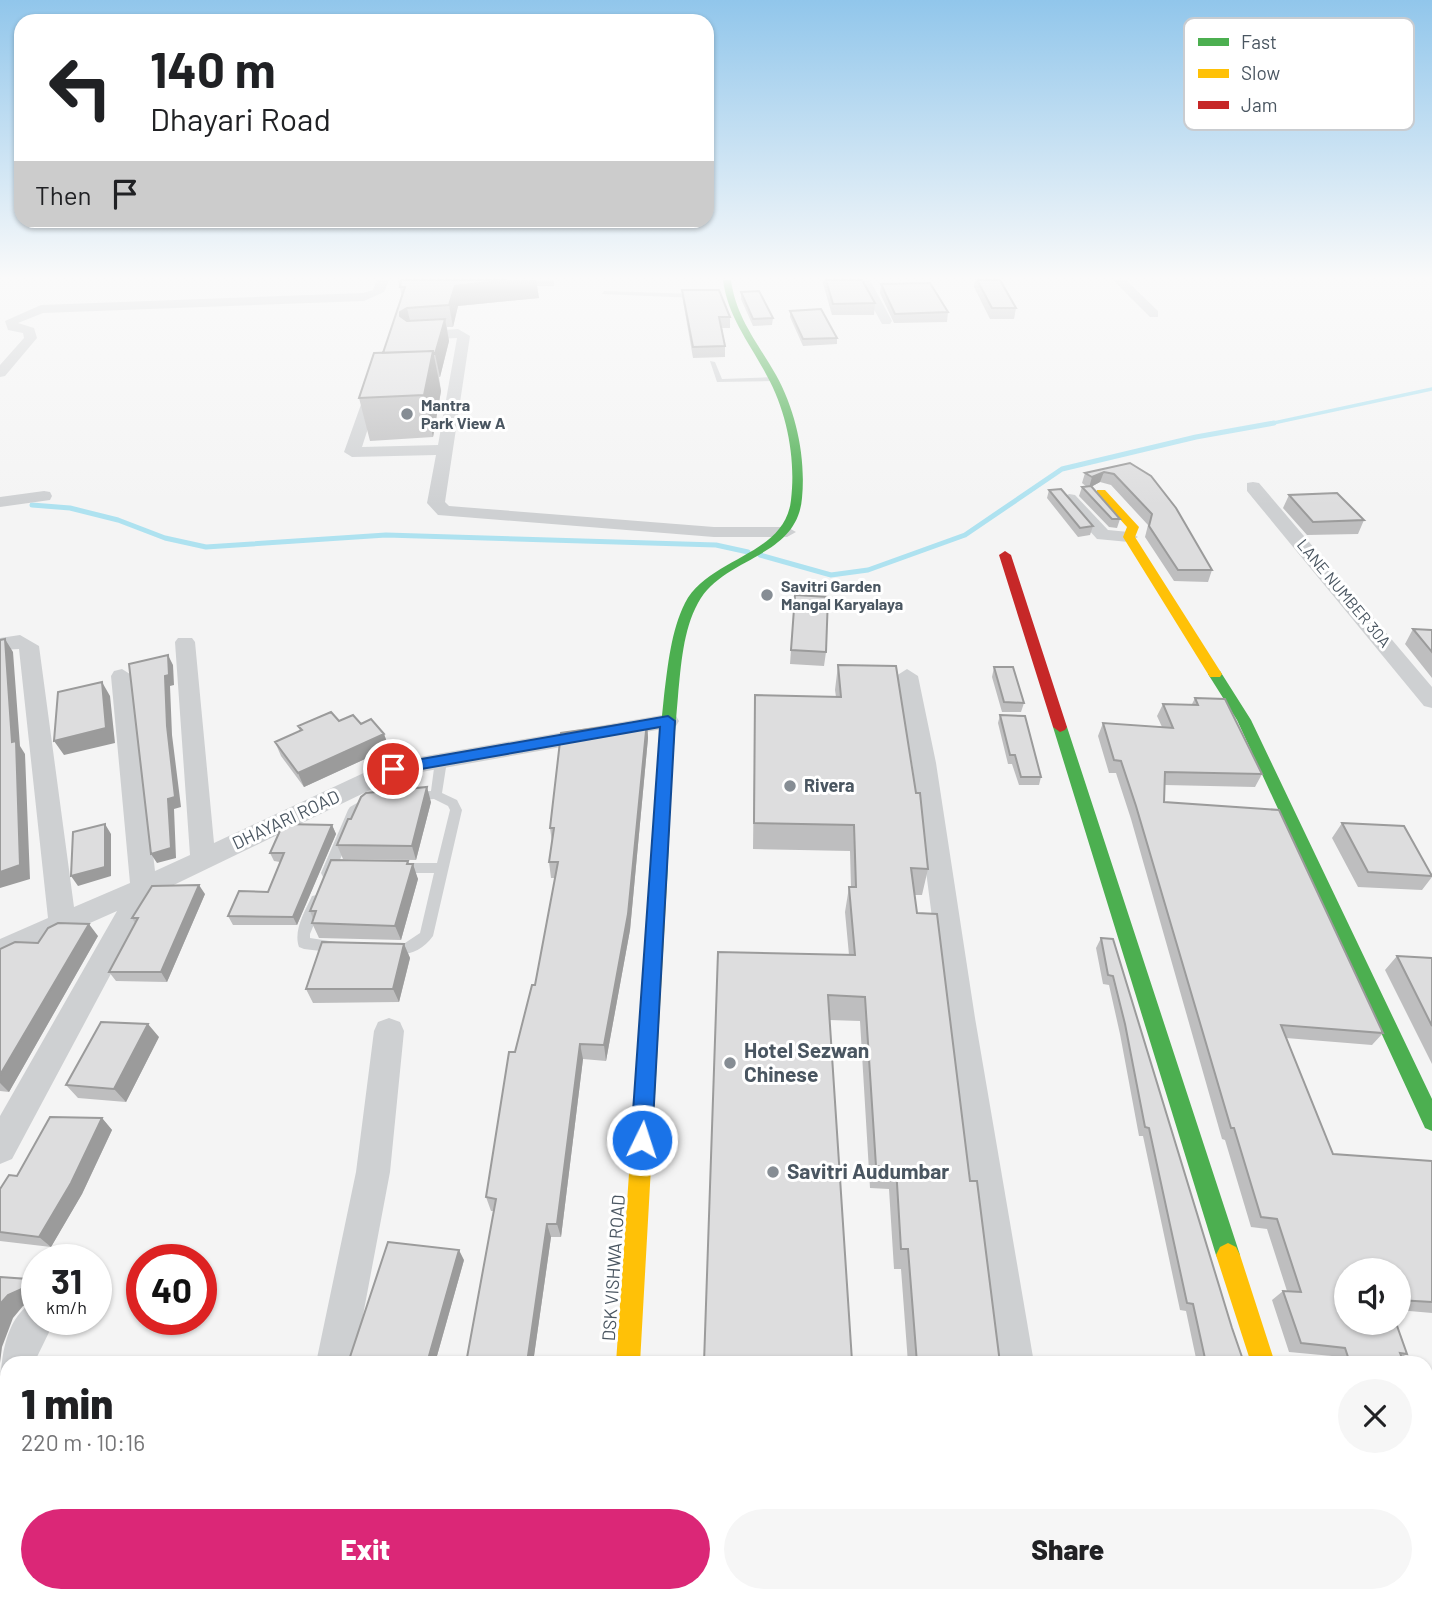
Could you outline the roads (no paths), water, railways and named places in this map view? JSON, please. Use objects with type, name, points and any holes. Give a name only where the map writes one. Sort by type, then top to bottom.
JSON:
[{"type":"street","points":[[0,373],[17,355]]},
{"type":"street","points":[[458,355],[449,383],[444,450],[436,503],[444,511],[781,536],[794,518],[797,495],[785,405],[774,379],[758,355]]},
{"type":"street","points":[[380,383],[352,452],[444,450]]},
{"type":"street","name":"LANE NUMBER 30A","points":[[1253,487],[1432,701]]},
{"type":"street","points":[[1101,492],[1133,527],[1129,537]]},
{"type":"street","points":[[0,502],[44,496]]},
{"type":"street","points":[[1069,499],[1102,534],[1129,537]]},
{"type":"street","name":"DSK VISHWA ROAD","points":[[628,1356],[668,721],[679,648],[690,607],[702,587],[737,561],[781,536]]},
{"type":"street","points":[[1129,537],[1244,720],[1432,1121]]},
{"type":"street","points":[[1005,555],[1262,1356]]},
{"type":"street","points":[[0,644],[20,641],[29,646],[62,924]]},
{"type":"street","points":[[185,642],[203,860]]},
{"type":"street","points":[[0,1148],[11,1109],[144,888],[122,676]]},
{"type":"street","points":[[907,676],[924,763],[1014,1356]]},
{"type":"street","name":"DHAYARI ROAD","points":[[0,951],[144,888],[393,769],[668,721]]},
{"type":"street","points":[[336,1356],[373,1172],[389,1031]]},
{"type":"street","points":[[17,1356],[28,1335]]},
{"type":"lane","points":[[712,362],[719,381],[774,379]]},
{"type":"lane","points":[[436,794],[441,761]]},
{"type":"lane","points":[[354,948],[313,947],[304,943],[303,934],[338,867],[354,810],[370,799],[436,794],[453,803],[456,810],[426,936],[408,949],[381,948]]},
{"type":"lane","points":[[386,868],[442,868]]},
{"type":"waterway","points":[[1270,424],[1432,389]]},
{"type":"waterway","points":[[1270,424],[1274,423]]},
{"type":"waterway","points":[[760,555],[831,575],[868,570],[965,535],[1062,469],[1196,437],[1270,424]]},
{"type":"waterway","points":[[1264,425],[1270,424]]},
{"type":"waterway","points":[[32,505],[70,508],[118,520],[165,538],[206,547],[386,535],[716,545],[748,552]]},
{"type":"place","name":"Mantra Park View A","points":[[407,414]]},
{"type":"place","name":"Savitri Garden Mangal Karyalaya","points":[[767,595]]},
{"type":"place","name":"Rivera","points":[[790,786]]},
{"type":"place","name":"Hotel Sezwan Chinese","points":[[730,1063]]},
{"type":"place","name":"Savitri Audumbar","points":[[773,1172]]}]
